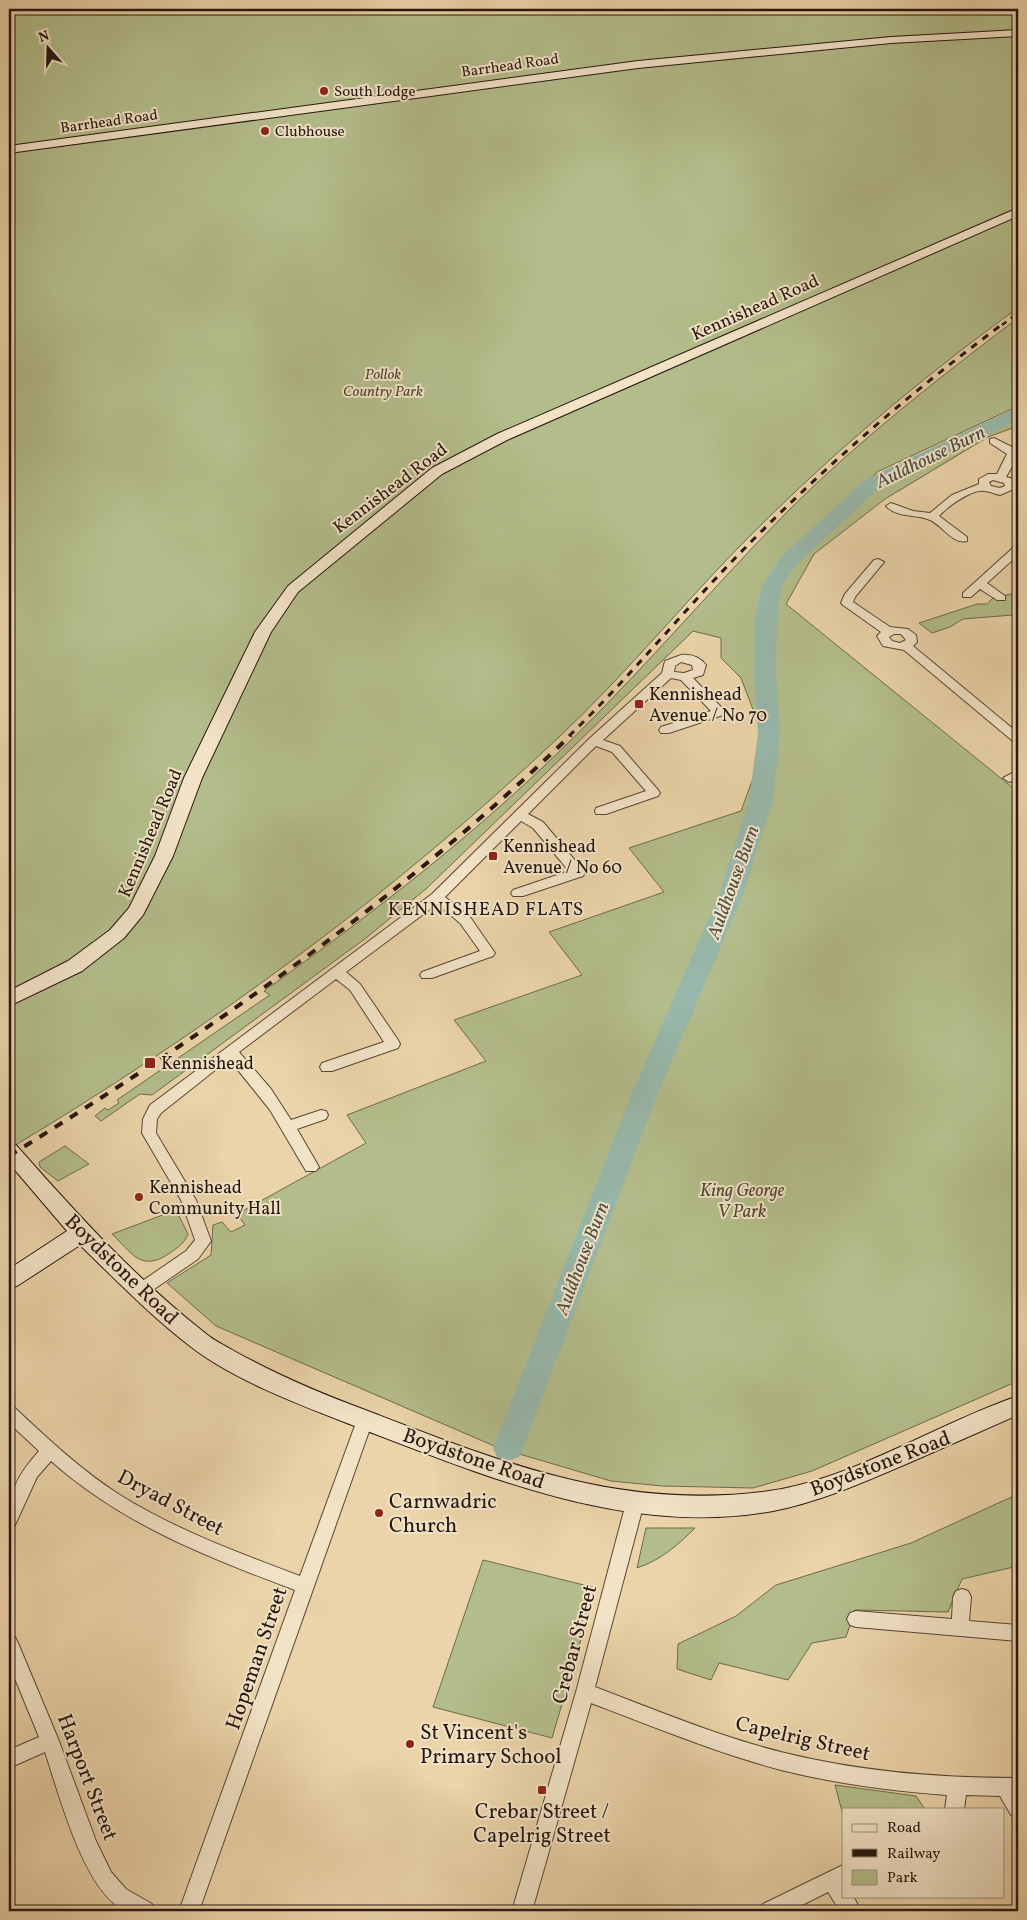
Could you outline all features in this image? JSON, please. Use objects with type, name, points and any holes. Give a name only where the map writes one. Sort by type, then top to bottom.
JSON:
[{"type":"main road","name":"Barrhead Road","points":[[9,156],[479,90],[787,52],[1018,38]]},
{"type":"main road","name":"Boydstone Road","points":[[81,1233],[141,1290]]},
{"type":"main road","points":[[9,1280],[81,1233]]},
{"type":"street","name":"Barrhead Road","points":[[9,150],[516,78],[787,52],[898,38],[1018,33]]},
{"type":"street","name":"Kennishead Road","points":[[9,999],[75,966],[96,951],[129,922],[150,886],[193,778],[263,632],[284,600],[311,572],[423,481],[449,463],[494,441],[1018,212]]},
{"type":"street","points":[[994,441],[1016,453],[1002,477]]},
{"type":"street","points":[[933,517],[941,506],[955,497],[984,486],[995,491],[1015,490],[1012,483],[1002,477],[988,477],[983,481],[984,486]]},
{"type":"street","points":[[891,506],[911,514],[933,517],[964,539]]},
{"type":"street","points":[[967,596],[1018,549]]},
{"type":"street","points":[[878,562],[849,596],[847,603],[888,631],[900,630],[910,635],[911,642],[906,646],[1018,739]]},
{"type":"street","points":[[980,584],[1001,598]]},
{"type":"street","points":[[141,1290],[192,1255],[203,1241],[202,1227],[149,1133],[148,1121],[152,1112],[162,1102],[437,898],[594,741],[668,674],[669,664],[676,659],[687,658],[700,665],[699,672],[685,677],[668,674]]},
{"type":"street","points":[[665,730],[720,712],[685,677]]},
{"type":"street","points":[[594,741],[616,749],[654,793],[601,811]]},
{"type":"street","points":[[518,893],[578,873],[538,825],[520,815]]},
{"type":"street","points":[[427,974],[488,953],[464,920],[437,898]]},
{"type":"street","points":[[327,1067],[393,1044],[355,987],[337,972]]},
{"type":"street","points":[[231,1052],[255,1076],[273,1101],[310,1167]]},
{"type":"street","points":[[288,1127],[321,1115]]},
{"type":"street","name":"Boydstone Road","points":[[9,1150],[81,1233]]},
{"type":"street","name":"Boydstone Road","points":[[141,1290],[200,1341],[237,1363],[302,1396],[472,1461],[564,1489],[635,1503],[703,1507],[772,1502],[823,1488],[859,1474],[1018,1405]]},
{"type":"street","name":"Dryad Street","points":[[9,1413],[49,1451],[113,1500],[191,1541],[305,1586]]},
{"type":"street","name":"Hopeman Street","points":[[189,1911],[365,1420]]},
{"type":"street","points":[[9,1520],[30,1473],[49,1451]]},
{"type":"street","name":"Crebar Street","points":[[522,1911],[585,1692],[635,1503]]},
{"type":"street","points":[[960,1627],[962,1597]]},
{"type":"street","points":[[856,1619],[1018,1633]]},
{"type":"street","name":"Harport Street","points":[[9,1642],[50,1741],[87,1844],[104,1879],[119,1896],[144,1911]]},
{"type":"street","name":"Capelrig Street","points":[[585,1692],[754,1753],[830,1772],[956,1786],[1012,1787]]},
{"type":"street","points":[[9,1759],[50,1741]]},
{"type":"street","points":[[955,1808],[957,1804],[956,1786]]},
{"type":"street","points":[[1012,1787],[1018,1809]]},
{"type":"street","points":[[770,1911],[837,1877],[842,1889]]},
{"type":"street","points":[[846,1898],[851,1911]]},
{"type":"green space","name":"Pollok Country Park","points":[[9,9],[1018,9],[1018,308],[872,422],[803,484],[737,549],[582,715],[496,795],[430,851],[364,906],[226,1008],[155,1057],[9,1149]]},
{"type":"green space","name":"King George V Park","points":[[1018,318],[1018,406],[877,472],[767,579],[763,594],[759,660],[764,713],[764,743],[773,684],[772,630],[774,601],[786,573],[876,484],[1018,416],[1018,426],[988,437],[885,499],[814,554],[786,604],[1018,792],[1018,1381],[812,1471],[753,1488],[662,1486],[611,1481],[499,1448],[216,1326],[167,1283],[211,1255],[213,1225],[222,1222],[231,1232],[245,1225],[237,1214],[366,1143],[347,1115],[486,1061],[454,1020],[582,975],[549,932],[664,892],[629,848],[741,811],[764,748],[760,728],[741,678],[721,658],[721,638],[693,631],[427,888],[366,938],[152,1095],[140,1094],[101,1121],[95,1116],[105,1108],[108,1110],[119,1103],[117,1100],[270,995],[264,991],[372,912],[509,799],[574,737],[757,543],[815,485],[900,410]]},
{"type":"green space","points":[[1018,593],[1018,608],[1013,615],[963,619],[950,627],[932,633],[919,623],[977,604],[987,604],[994,597]]},
{"type":"green space","points":[[65,1146],[89,1164],[58,1181],[40,1167],[39,1162]]},
{"type":"green space","points":[[176,1210],[188,1234],[180,1245],[160,1259],[144,1261],[138,1258],[131,1254],[112,1234]]},
{"type":"green space","points":[[1018,1494],[1018,1566],[962,1579],[948,1612],[855,1610],[846,1637],[812,1643],[788,1680],[719,1663],[711,1680],[677,1669],[678,1644],[736,1616],[776,1585],[911,1543]]},
{"type":"green space","points":[[646,1528],[695,1528],[669,1551],[654,1561],[637,1568]]},
{"type":"green space","points":[[483,1560],[596,1588],[552,1738],[433,1707]]},
{"type":"green space","points":[[835,1785],[916,1796],[924,1808],[842,1808],[842,1811]]},
{"type":"waterway","name":"Auldhouse Burn","points":[[508,1448],[643,1098],[731,895],[761,800],[769,733],[765,676],[766,616],[772,586],[789,560],[873,483],[1018,413]]},
{"type":"railway","points":[[1002,325],[1018,313]]},
{"type":"railway","points":[[569,736],[592,714],[720,574],[804,490],[868,432],[935,376],[1004,323]]},
{"type":"railway","points":[[9,1156],[157,1061],[301,961],[440,853],[571,735]]},
{"type":"place","name":"South Lodge","points":[[324,91]]},
{"type":"place","name":"Clubhouse","points":[[265,131]]},
{"type":"place","name":"Kennishead Avenue / No 70","points":[[639,704]]},
{"type":"place","name":"Kennishead Avenue / No 60","points":[[493,856]]},
{"type":"place","name":"Kennishead","points":[[150,1063]]},
{"type":"place","name":"Kennishead Community Hall","points":[[139,1197]]},
{"type":"place","name":"Carnwadric Church","points":[[379,1513]]},
{"type":"place","name":"St Vincent's Primary School","points":[[410,1744]]},
{"type":"place","name":"Crebar Street / Capelrig Street","points":[[542,1790]]},
{"type":"district","name":"KENNISHEAD FLATS","points":[[486,908]]}]
